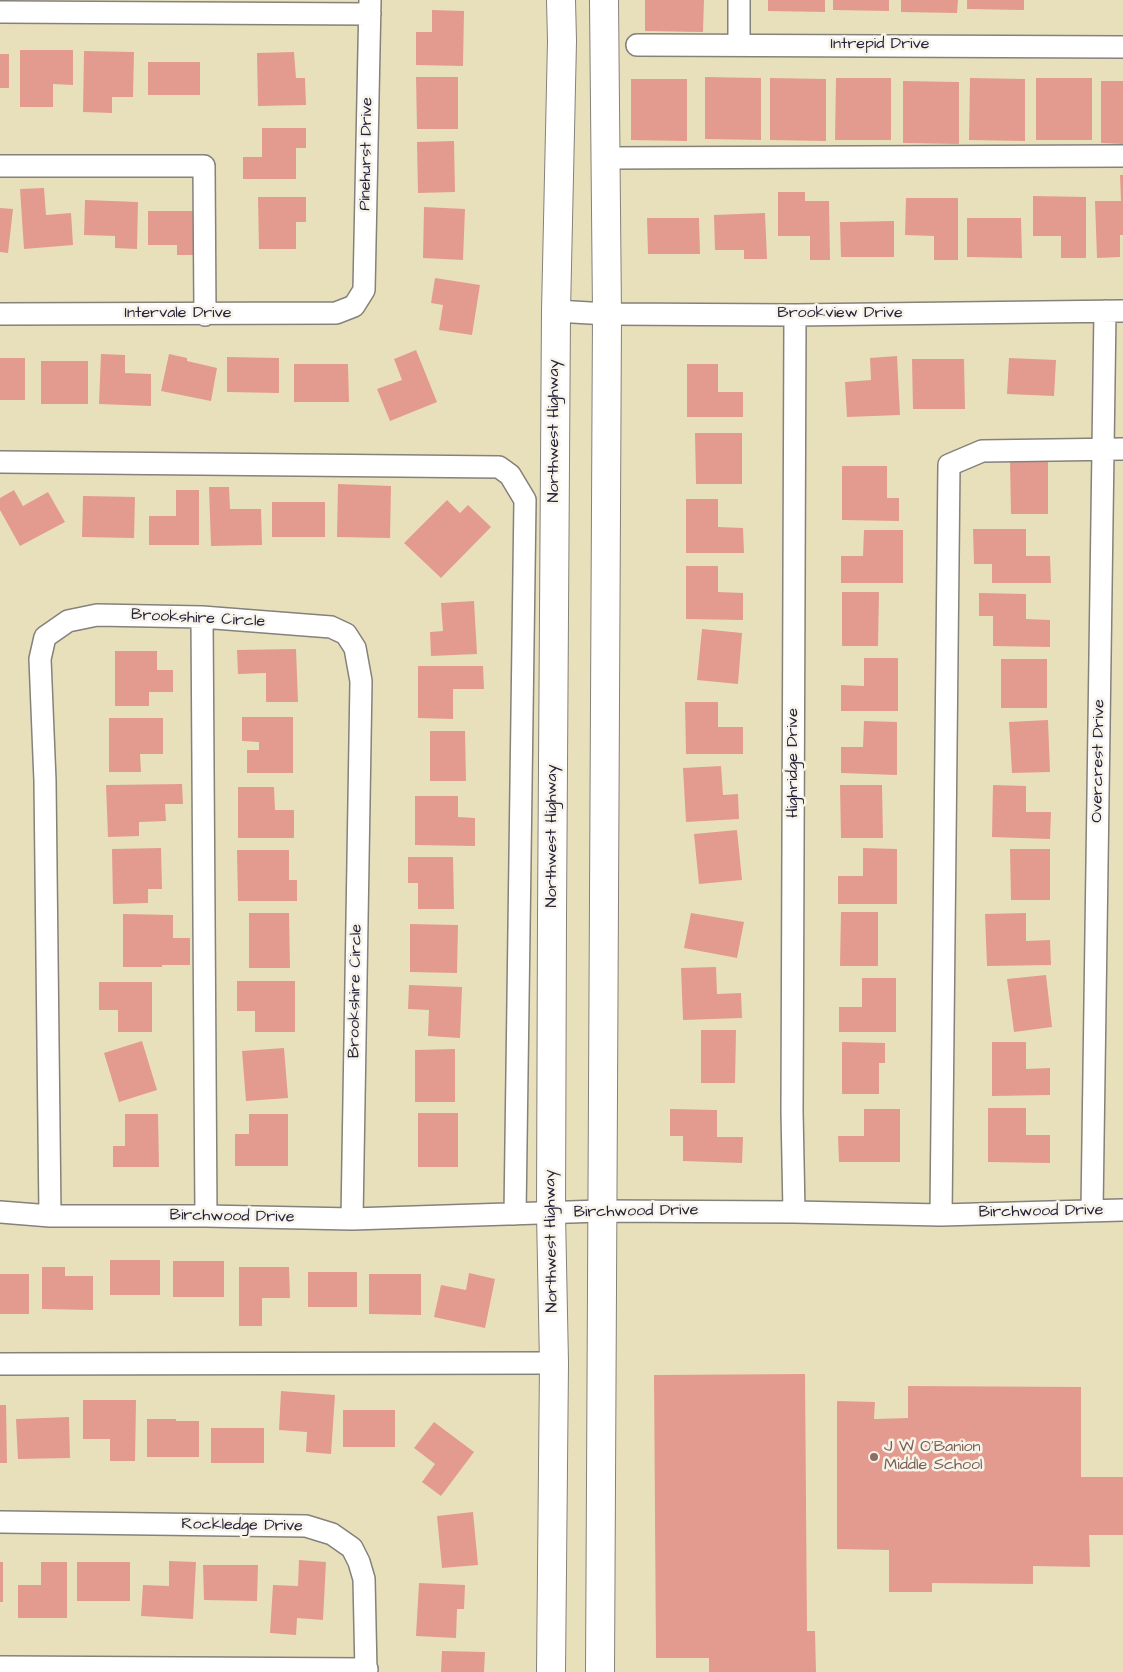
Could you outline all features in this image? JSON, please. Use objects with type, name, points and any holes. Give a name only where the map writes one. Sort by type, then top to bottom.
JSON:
[{"type":"main road","name":"Northwest Highway","points":[[551,1672],[554,1363],[550,1214],[556,311],[562,50],[561,0]]},
{"type":"main road","points":[[600,1672],[607,314],[604,0]]},
{"type":"street","points":[[739,0],[739,45]]},
{"type":"street","points":[[0,12],[370,7]]},
{"type":"street","name":"Pinehurst Drive","points":[[354,306],[364,290],[370,7]]},
{"type":"street","name":"Intrepid Drive","points":[[637,45],[1123,47]]},
{"type":"street","points":[[605,158],[1123,156]]},
{"type":"street","points":[[0,166],[204,166],[205,315]]},
{"type":"street","name":"Intervale Drive","points":[[0,314],[336,314],[354,306]]},
{"type":"street","name":"Brookview Drive","points":[[556,311],[607,314],[795,315],[1114,311]]},
{"type":"street","name":"Overcrest Drive","points":[[1092,1210],[1114,449],[1114,311]]},
{"type":"street","name":"Highridge Drive","points":[[794,1212],[792,1091],[795,315]]},
{"type":"street","points":[[941,1214],[949,466],[982,451],[1114,449]]},
{"type":"street","points":[[0,462],[499,467],[510,475],[525,500],[515,1214]]},
{"type":"street","name":"Brookshire Circle","points":[[50,1216],[45,781],[40,659],[45,637],[68,621],[97,615],[202,617],[330,627],[346,634],[355,648],[361,681],[352,1219]]},
{"type":"street","points":[[202,617],[206,1216]]},
{"type":"street","name":"Birchwood Drive","points":[[0,1212],[50,1216],[206,1216],[352,1219],[601,1211],[941,1214],[1123,1210]]},
{"type":"street","points":[[0,1364],[554,1363]]},
{"type":"street","name":"Rockledge Drive","points":[[0,1522],[306,1526],[332,1534],[352,1548],[364,1579],[366,1670]]},
{"type":"street","points":[[0,1667],[366,1670]]},
{"type":"building","points":[[645,0],[704,0],[703,32],[645,31]]},
{"type":"building","points":[[768,0],[825,0],[825,12],[768,11]]},
{"type":"building","points":[[833,0],[889,0],[889,11],[833,10]]},
{"type":"building","points":[[901,0],[958,0],[957,13],[901,12]]},
{"type":"building","points":[[967,0],[1024,0],[1024,10],[967,9]]},
{"type":"building","points":[[432,10],[464,11],[463,66],[416,65],[416,32],[432,32]]},
{"type":"building","points":[[20,50],[73,50],[73,85],[53,84],[53,107],[20,107]]},
{"type":"building","points":[[84,51],[134,52],[133,97],[112,97],[112,113],[83,112]]},
{"type":"building","points":[[294,52],[296,78],[305,78],[306,105],[258,106],[257,53]]},
{"type":"building","points":[[0,54],[9,54],[9,88],[0,88]]},
{"type":"building","points":[[148,62],[200,62],[200,95],[148,95]]},
{"type":"building","points":[[416,77],[458,77],[458,129],[417,129]]},
{"type":"building","points":[[705,77],[761,78],[761,140],[705,139]]},
{"type":"building","points":[[770,78],[826,79],[826,141],[770,140]]},
{"type":"building","points":[[836,78],[891,78],[891,140],[835,140]]},
{"type":"building","points":[[970,78],[1025,79],[1025,141],[969,140]]},
{"type":"building","points":[[1036,78],[1092,78],[1092,140],[1036,140]]},
{"type":"building","points":[[631,79],[687,79],[687,141],[631,140]]},
{"type":"building","points":[[903,81],[959,82],[959,144],[903,143]]},
{"type":"building","points":[[1101,81],[1123,81],[1123,144],[1101,143]]},
{"type":"building","points":[[262,128],[306,128],[306,148],[296,148],[296,179],[243,179],[243,157],[262,157]]},
{"type":"building","points":[[454,141],[455,192],[418,193],[417,142]]},
{"type":"building","points":[[1120,175],[1123,175],[1123,235],[1120,235],[1120,257],[1097,258],[1095,201],[1121,201]]},
{"type":"building","points":[[44,188],[46,215],[71,213],[73,245],[24,249],[20,189]]},
{"type":"building","points":[[778,192],[805,192],[805,201],[829,201],[830,260],[810,260],[810,236],[778,236]]},
{"type":"building","points":[[1033,196],[1086,197],[1086,258],[1061,258],[1061,236],[1033,236]]},
{"type":"building","points":[[258,197],[306,197],[306,222],[296,222],[296,249],[259,249]]},
{"type":"building","points":[[906,198],[958,198],[958,260],[934,260],[934,236],[905,235]]},
{"type":"building","points":[[85,200],[138,202],[137,249],[115,248],[115,236],[84,235]]},
{"type":"building","points":[[424,207],[465,209],[463,260],[423,258]]},
{"type":"building","points":[[0,208],[13,209],[8,253],[0,252]]},
{"type":"building","points":[[148,211],[199,211],[199,255],[177,255],[177,245],[148,245]]},
{"type":"building","points":[[765,213],[767,259],[744,259],[744,250],[715,250],[714,215]]},
{"type":"building","points":[[647,218],[699,218],[700,254],[648,254]]},
{"type":"building","points":[[967,218],[1021,218],[1022,258],[967,257]]},
{"type":"building","points":[[894,221],[894,257],[841,257],[840,222]]},
{"type":"building","points":[[435,278],[480,285],[472,335],[439,330],[443,305],[431,303]]},
{"type":"building","points":[[416,350],[437,402],[390,421],[377,389],[402,380],[394,359]]},
{"type":"building","points":[[101,354],[125,355],[125,373],[151,374],[151,406],[99,404]]},
{"type":"building","points":[[169,354],[187,358],[187,361],[217,368],[211,401],[161,391]]},
{"type":"building","points":[[897,356],[900,415],[847,417],[845,382],[871,380],[870,358]]},
{"type":"building","points":[[227,357],[279,358],[279,393],[227,392]]},
{"type":"building","points":[[0,358],[25,358],[25,400],[0,400]]},
{"type":"building","points":[[1009,358],[1056,360],[1054,396],[1007,394]]},
{"type":"building","points":[[912,359],[964,359],[965,409],[913,409]]},
{"type":"building","points":[[41,361],[88,361],[88,404],[41,404]]},
{"type":"building","points":[[294,364],[348,364],[349,402],[294,402]]},
{"type":"building","points":[[687,364],[718,364],[718,392],[743,392],[743,417],[687,417]]},
{"type":"building","points":[[695,433],[742,433],[742,484],[696,484]]},
{"type":"building","points":[[1010,461],[1048,461],[1048,514],[1011,514]]},
{"type":"building","points":[[842,466],[887,466],[887,498],[899,498],[899,521],[842,520]]},
{"type":"building","points":[[338,484],[391,486],[390,538],[337,537]]},
{"type":"building","points":[[209,487],[229,487],[230,509],[261,509],[262,545],[211,546]]},
{"type":"building","points":[[14,490],[23,506],[48,492],[65,522],[20,546],[0,510],[0,498]]},
{"type":"building","points":[[176,490],[199,490],[199,545],[149,545],[149,516],[176,516]]},
{"type":"building","points":[[83,496],[135,497],[134,538],[82,537]]},
{"type":"building","points":[[686,499],[718,499],[718,527],[743,528],[744,553],[686,553]]},
{"type":"building","points":[[447,500],[460,513],[468,505],[491,527],[441,578],[404,543]]},
{"type":"building","points":[[272,502],[325,502],[325,537],[272,537]]},
{"type":"building","points":[[973,529],[1026,529],[1026,556],[1050,556],[1051,583],[992,583],[992,564],[974,564]]},
{"type":"building","points":[[864,530],[903,530],[903,583],[841,583],[841,556],[863,556]]},
{"type":"building","points":[[686,566],[718,566],[718,592],[743,593],[743,620],[686,619]]},
{"type":"building","points":[[842,592],[879,592],[878,646],[842,646]]},
{"type":"building","points":[[979,593],[1026,594],[1026,619],[1050,620],[1050,647],[993,646],[993,616],[979,616]]},
{"type":"building","points":[[474,601],[477,654],[431,656],[430,632],[443,631],[441,603]]},
{"type":"building","points":[[702,629],[742,633],[738,684],[697,680]]},
{"type":"building","points":[[296,649],[298,702],[266,702],[266,673],[238,674],[237,650]]},
{"type":"building","points":[[115,651],[157,651],[157,670],[173,670],[173,692],[149,692],[149,706],[115,706]]},
{"type":"building","points":[[864,658],[898,658],[898,711],[841,711],[841,685],[864,686]]},
{"type":"building","points":[[1001,659],[1047,659],[1047,708],[1001,708]]},
{"type":"building","points":[[418,666],[483,666],[484,689],[453,689],[453,719],[418,718]]},
{"type":"building","points":[[685,702],[718,702],[718,727],[743,727],[743,754],[686,754]]},
{"type":"building","points":[[242,717],[293,717],[293,773],[247,773],[247,750],[259,750],[259,742],[242,741]]},
{"type":"building","points":[[109,718],[163,718],[163,754],[140,754],[141,772],[109,772]]},
{"type":"building","points":[[1048,720],[1050,772],[1012,773],[1009,722]]},
{"type":"building","points":[[864,721],[897,722],[897,775],[841,773],[841,747],[863,747]]},
{"type":"building","points":[[430,731],[465,731],[466,781],[430,781]]},
{"type":"building","points":[[721,766],[723,795],[738,794],[739,819],[686,822],[683,768]]},
{"type":"building","points":[[182,784],[183,804],[165,804],[166,821],[139,822],[139,836],[108,837],[106,785]]},
{"type":"building","points":[[840,785],[882,785],[883,838],[841,838]]},
{"type":"building","points":[[993,785],[1026,786],[1026,812],[1051,812],[1050,839],[992,837]]},
{"type":"building","points":[[238,787],[274,787],[275,810],[294,810],[294,838],[238,838]]},
{"type":"building","points":[[415,796],[458,796],[458,817],[475,818],[475,846],[415,845]]},
{"type":"building","points":[[737,830],[742,880],[699,884],[694,834]]},
{"type":"building","points":[[161,848],[162,889],[148,889],[148,903],[113,904],[112,849]]},
{"type":"building","points":[[863,848],[897,849],[897,904],[838,904],[838,876],[863,876]]},
{"type":"building","points":[[1010,849],[1050,849],[1050,900],[1011,900]]},
{"type":"building","points":[[237,850],[289,850],[289,880],[297,880],[297,901],[238,901]]},
{"type":"building","points":[[408,857],[453,857],[454,909],[418,909],[418,883],[408,883]]},
{"type":"building","points":[[841,912],[878,912],[878,966],[840,966]]},
{"type":"building","points":[[249,913],[289,913],[290,968],[249,968]]},
{"type":"building","points":[[691,913],[744,922],[737,958],[684,948]]},
{"type":"building","points":[[1026,913],[1026,941],[1050,940],[1051,965],[987,966],[985,914]]},
{"type":"building","points":[[123,914],[173,915],[173,938],[190,938],[190,965],[123,967]]},
{"type":"building","points":[[410,924],[458,925],[457,973],[410,972]]},
{"type":"building","points":[[716,967],[717,994],[741,993],[742,1018],[683,1020],[681,968]]},
{"type":"building","points":[[1046,975],[1052,1027],[1014,1032],[1007,979]]},
{"type":"building","points":[[862,978],[896,978],[896,1032],[839,1032],[839,1007],[862,1007]]},
{"type":"building","points":[[237,981],[295,981],[295,1032],[255,1032],[255,1011],[237,1011]]},
{"type":"building","points":[[99,982],[152,982],[152,1032],[118,1032],[118,1010],[99,1010]]},
{"type":"building","points":[[409,985],[462,987],[460,1038],[428,1036],[429,1010],[408,1009]]},
{"type":"building","points":[[701,1030],[736,1030],[735,1083],[701,1083]]},
{"type":"building","points":[[142,1041],[157,1090],[119,1102],[104,1053]]},
{"type":"building","points":[[842,1042],[885,1043],[885,1063],[879,1063],[879,1094],[842,1094]]},
{"type":"building","points":[[992,1042],[1026,1042],[1026,1069],[1050,1068],[1050,1095],[992,1096]]},
{"type":"building","points":[[284,1048],[288,1098],[246,1101],[242,1051]]},
{"type":"building","points":[[455,1049],[455,1102],[415,1102],[415,1050]]},
{"type":"building","points":[[988,1108],[1026,1108],[1026,1135],[1050,1135],[1050,1163],[988,1162]]},
{"type":"building","points":[[670,1109],[717,1110],[717,1137],[743,1137],[742,1163],[683,1161],[683,1136],[670,1136]]},
{"type":"building","points":[[864,1109],[900,1109],[900,1162],[839,1162],[838,1136],[864,1136]]},
{"type":"building","points":[[418,1113],[458,1113],[458,1167],[418,1167]]},
{"type":"building","points":[[125,1114],[158,1114],[159,1167],[113,1167],[113,1146],[125,1146]]},
{"type":"building","points":[[249,1114],[288,1114],[288,1166],[235,1166],[235,1134],[249,1134]]},
{"type":"building","points":[[110,1260],[160,1260],[160,1295],[110,1295]]},
{"type":"building","points":[[173,1261],[224,1261],[224,1297],[173,1297]]},
{"type":"building","points":[[42,1267],[65,1267],[65,1276],[93,1276],[93,1310],[42,1309]]},
{"type":"building","points":[[239,1267],[289,1267],[290,1298],[262,1298],[262,1326],[239,1326]]},
{"type":"building","points":[[308,1272],[357,1272],[357,1307],[308,1307]]},
{"type":"building","points":[[469,1273],[495,1279],[485,1328],[434,1317],[441,1285],[466,1290]]},
{"type":"building","points":[[0,1274],[29,1274],[29,1314],[0,1314]]},
{"type":"building","points":[[369,1274],[421,1274],[421,1315],[369,1314]]},
{"type":"building","points":[[805,1374],[807,1631],[815,1631],[816,1672],[709,1672],[709,1658],[656,1658],[654,1375]]},
{"type":"building","points":[[908,1386],[1081,1387],[1081,1477],[1123,1477],[1123,1535],[1089,1535],[1090,1567],[1033,1566],[1033,1584],[932,1583],[932,1592],[889,1592],[889,1550],[837,1549],[837,1401],[875,1402],[874,1419],[908,1418]]},
{"type":"building","points":[[281,1391],[335,1395],[331,1454],[306,1452],[307,1432],[279,1430]]},
{"type":"building","points":[[83,1400],[136,1400],[135,1461],[110,1461],[110,1439],[83,1439]]},
{"type":"building","points":[[0,1405],[6,1405],[7,1463],[0,1463]]},
{"type":"building","points":[[343,1410],[395,1410],[395,1447],[343,1447]]},
{"type":"building","points":[[69,1417],[70,1458],[18,1459],[16,1419]]},
{"type":"building","points":[[147,1419],[199,1421],[199,1457],[147,1457]]},
{"type":"building","points":[[434,1422],[474,1452],[441,1496],[422,1482],[435,1464],[414,1448]]},
{"type":"building","points":[[211,1428],[264,1428],[264,1463],[211,1463]]},
{"type":"building","points":[[473,1512],[478,1565],[442,1568],[437,1516]]},
{"type":"building","points":[[299,1560],[326,1562],[323,1620],[297,1618],[296,1635],[270,1633],[273,1585],[298,1586]]},
{"type":"building","points":[[169,1561],[196,1562],[193,1619],[141,1616],[143,1585],[169,1586]]},
{"type":"building","points":[[0,1562],[3,1562],[3,1602],[0,1602]]},
{"type":"building","points":[[41,1562],[67,1562],[67,1618],[18,1618],[18,1585],[41,1585]]},
{"type":"building","points":[[77,1562],[130,1562],[130,1601],[77,1601]]},
{"type":"building","points":[[203,1565],[258,1565],[257,1601],[204,1600]]},
{"type":"building","points":[[419,1583],[465,1585],[464,1609],[457,1609],[456,1638],[416,1636]]},
{"type":"building","points":[[442,1651],[485,1652],[484,1672],[441,1672]]},
{"type":"place","name":"J W O'Banion Middle School","points":[[874,1457]]}]
